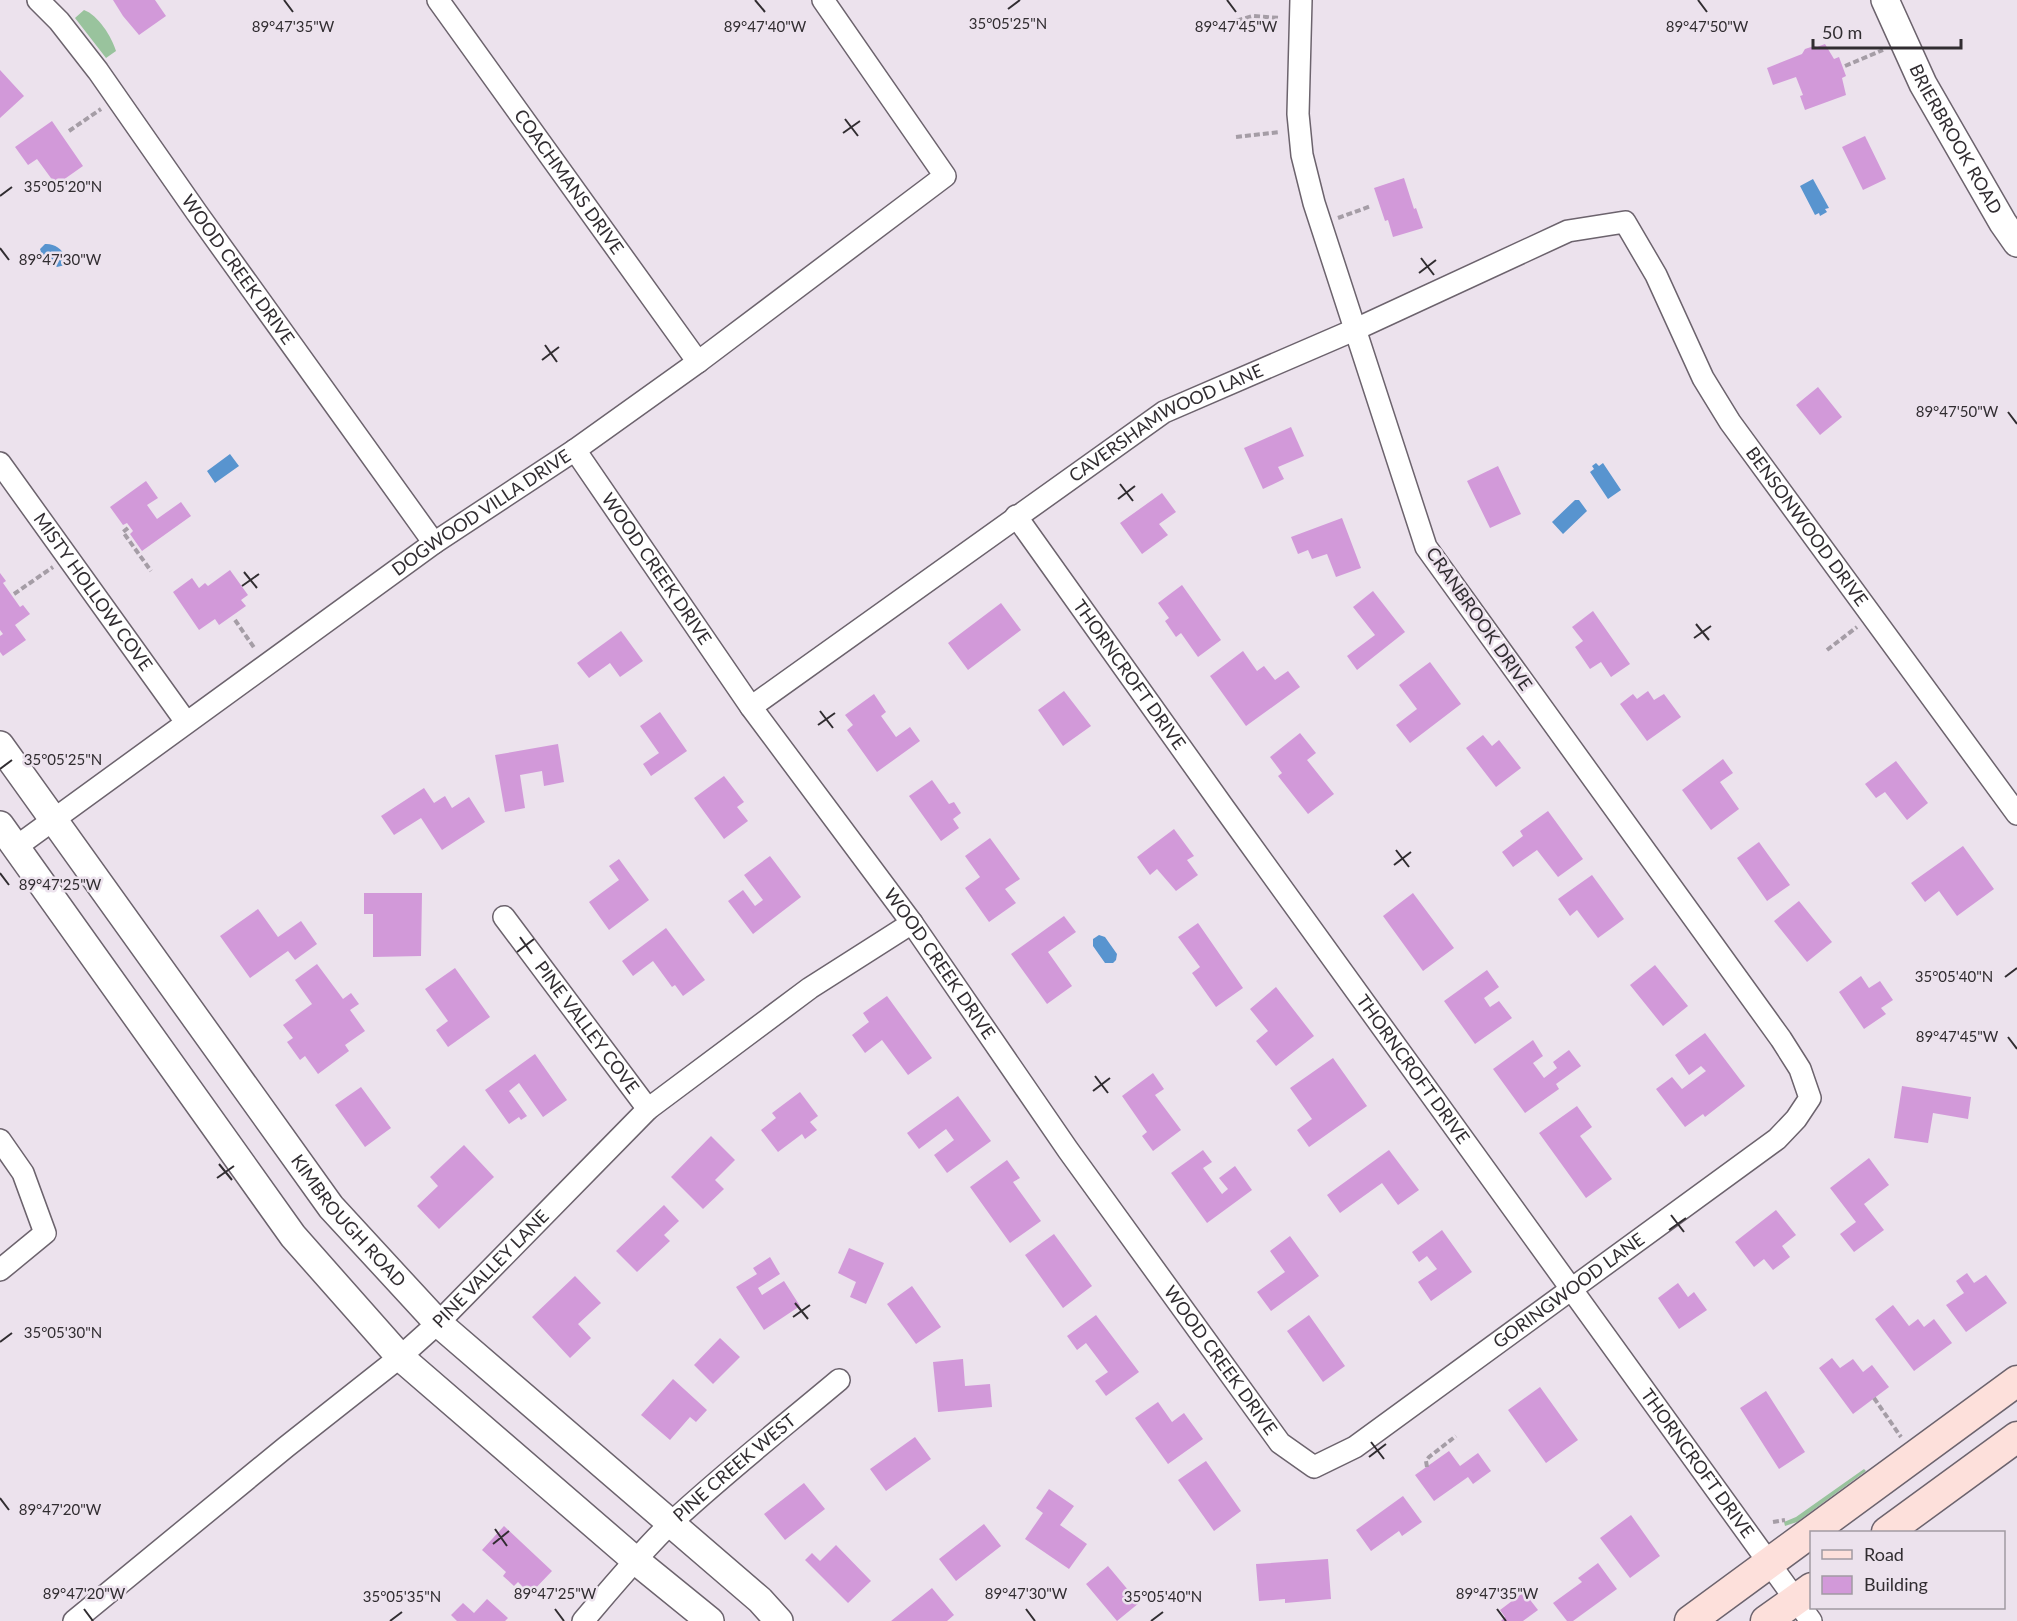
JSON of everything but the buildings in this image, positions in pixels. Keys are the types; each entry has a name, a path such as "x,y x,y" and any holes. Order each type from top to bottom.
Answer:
{"main road":[{"path":"1813,1531 2017,1382"},
{"path":"1890,1531 2017,1437"},
{"path":"1690,1621 1810,1533"},
{"path":"1766,1621 1806,1603"}],"street":[{"name":"WOOD CREEK DRIVE","path":"38,0 68,32 434,543"},
{"name":"COACHMANS DRIVE","path":"438,0 698,362"},
{"name":"DOGWOOD VILLA DRIVE","path":"16,847 434,543 575,450 698,362 945,176 823,0"},
{"name":"BRIERBROOK ROAD","path":"1885,0 1923,84 2012,227"},
{"name":"CRANBROOK DRIVE","path":"1301,10 1298,114 1302,155 1354,330 1426,547 1781,1039 1800,1069 1810,1098"},
{"name":"CAVERSHAMWOOD LANE","path":"751,707 1164,412 1354,330 1568,231 1625,222"},
{"name":"BENSONWOOD DRIVE","path":"1625,222 1656,275 1703,378 1730,422 2017,814"},
{"name":"WOOD CREEK DRIVE","path":"575,450 751,707 912,923 1068,1150 1280,1443 1314,1467"},
{"name":"MISTY HOLLOW COVE","path":"0,463 186,722"},
{"name":"THORNCROFT DRIVE","path":"1016,516 1769,1563 1806,1603"},
{"name":"KIMBROUGH ROAD","path":"0,745 331,1207 438,1323 760,1600 779,1621"},
{"path":"0,825 293,1236 400,1357 635,1560 710,1621"},
{"name":"PINE VALLEY COVE","path":"504,917 648,1109"},
{"name":"PINE VALLEY LANE","path":"74,1621 286,1447 400,1357 438,1323 648,1109 810,988 912,923"},
{"name":"GORINGWOOD LANE","path":"1314,1467 1355,1447 1777,1139 1796,1119 1810,1098"},
{"path":"0,1140 23,1173 45,1233 0,1270"},
{"name":"PINE CREEK WEST","path":"583,1621 635,1560 671,1523 839,1380"}],"path":[{"path":"1228,23 1253,16 1301,10"},
{"path":"1845,66 1904,42"},
{"path":"69,131 116,98"},
{"path":"1236,137 1300,130"},
{"path":"1321,224 1371,206"},
{"path":"128,528 123,532 151,571"},
{"path":"14,594 68,557"},
{"path":"235,620 266,664"},
{"path":"1827,650 1859,626"},
{"path":"1874,1398 1905,1442"},
{"path":"1427,1467 1426,1461 1434,1452 1456,1436"}],"green space":[{"path":"84,10 99,21 114,45 116,51 106,58 75,18"},
{"path":"1864,1469 1866,1471 1797,1522 1785,1526 1784,1522 1796,1517"}],"water":[{"path":"1813,179 1829,208 1825,209 1827,212 1820,216 1819,213 1815,215 1800,186"},
{"path":"45,244 54,245 61,250 65,257 65,265 57,267 42,255 40,249"},
{"path":"230,454 239,466 215,483 207,471"},
{"path":"1596,463 1599,466 1603,463 1621,490 1608,499 1590,472"},
{"path":"1575,500 1579,500 1587,511 1563,534 1552,522"},
{"path":"1099,935 1105,937 1117,954 1113,963 1105,963 1093,946 1093,939"}]}
